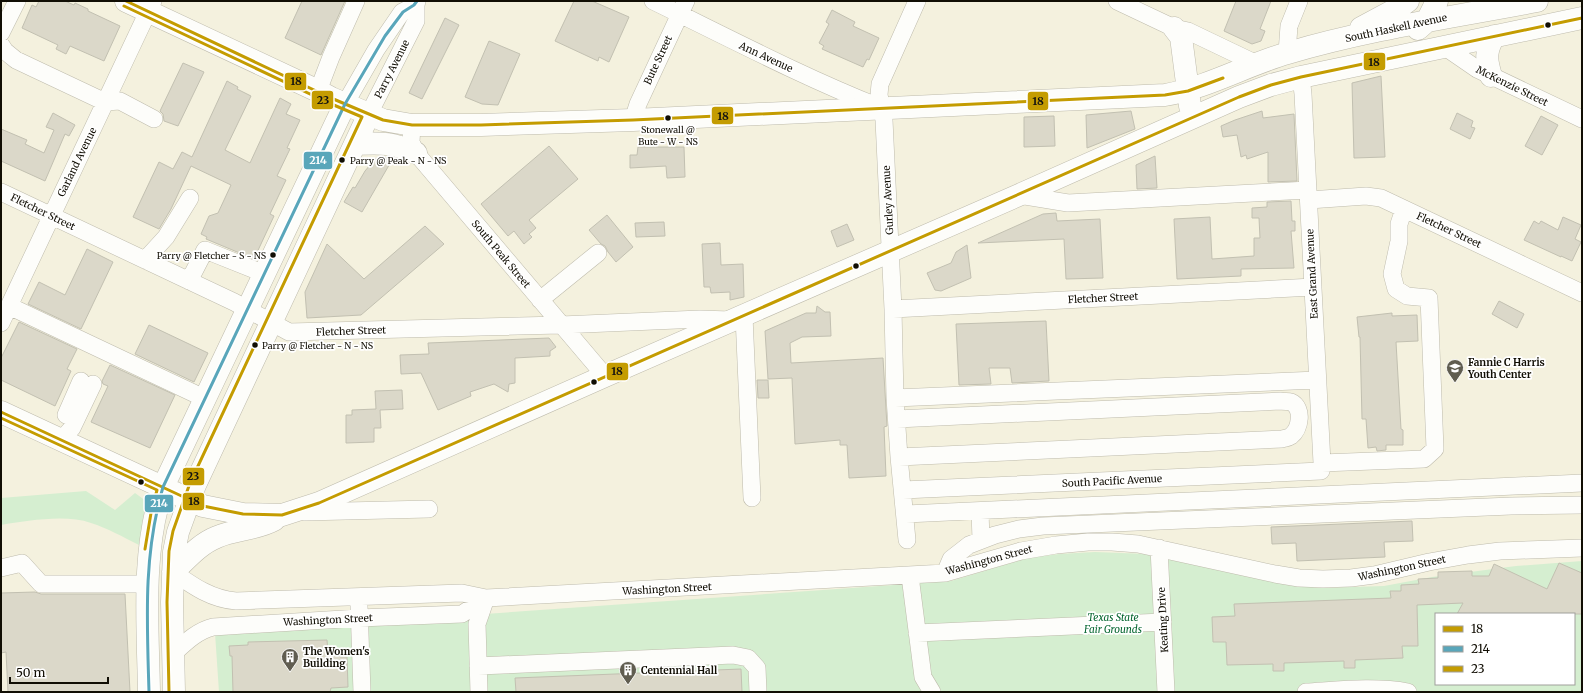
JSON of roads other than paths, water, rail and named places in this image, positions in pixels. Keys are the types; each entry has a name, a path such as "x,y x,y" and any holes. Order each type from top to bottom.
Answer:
{"main road":[{"path":"126,1 150,6 345,104"},
{"path":"1329,42 1368,24 1400,7 1408,1"},
{"path":"1420,1 1427,21 1445,47"},
{"path":"1369,62 1405,40 1427,21 1437,1"},
{"path":"1470,1 1490,10"},
{"name":"South Haskell Avenue","path":"345,104 383,120 412,125 481,125 632,120 1165,95 1188,91 1287,53 1329,42 1427,21 1537,1"},
{"path":"173,572 207,542 218,537 265,524 286,514 319,503 890,251 1019,196 1239,97 1271,85 1301,77 1582,18"},
{"path":"1174,28 1181,37 1193,118"},
{"path":"1491,76 1486,61 1487,48 1494,36"},
{"name":"Parry Avenue","path":"149,692 149,560 158,501 163,487 345,104"},
{"name":"Parry Avenue","path":"174,692 173,572 178,532 189,500 370,114"},
{"path":"355,144 385,143 416,153"},
{"path":"1,412 203,506 243,514 286,514"}],"street":[{"path":"1,33 17,1"},
{"path":"318,91 330,57 356,1"},
{"name":"Ann Avenue","path":"653,1 683,8 693,22 882,109"},
{"name":"Gurley Avenue","path":"907,540 895,398 893,309 884,120 879,95 880,84 918,1"},
{"path":"1117,1 1174,28 1188,31 1257,64"},
{"path":"1287,53 1289,26 1299,1"},
{"name":"Parry Avenue","path":"345,104 376,50 402,12 416,3"},
{"name":"Parry Avenue","path":"370,114 416,21 416,3"},
{"name":"Garland Avenue","path":"1,323 150,6"},
{"name":"Bute Street","path":"632,120 683,8"},
{"path":"1,45 4,51 16,60 106,102 120,101 154,119"},
{"name":"McKenzie Street","path":"1445,47 1477,70 1582,119"},
{"name":"East Grand Avenue","path":"1301,77 1313,287 1321,467"},
{"name":"South Peak Street","path":"412,125 412,142 416,153 605,376"},
{"name":"Fletcher Street","path":"1,192 189,281 289,332 561,325 739,318"},
{"name":"Fletcher Street","path":"1019,196 1068,203 1308,195 1366,196 1381,198 1582,293"},
{"path":"145,260 166,237 190,198"},
{"name":"South Pacific Avenue","path":"904,503 1424,459 1435,449 1429,298 1407,296 1396,289 1392,274 1399,242 1399,224 1404,209"},
{"path":"189,281 205,250 265,274"},
{"path":"540,300 598,253"},
{"name":"Fletcher Street","path":"893,309 1313,287"},
{"path":"9,306 206,399"},
{"path":"739,318 752,498"},
{"path":"895,398 1317,380"},
{"path":"61,440 72,428 87,382"},
{"path":"897,419 1281,401 1291,402 1297,408 1300,418 1297,430 1290,437 1282,439 899,456"},
{"path":"1300,418 1319,418"},
{"path":"904,503 980,511 1582,483"},
{"path":"1509,486 1511,506"},
{"path":"946,573 951,559 969,546 982,540 1019,529 1043,526 1511,506 1582,505"},
{"path":"286,514 429,509"},
{"path":"980,511 982,540"},
{"name":"Washington Street","path":"173,572 212,596 225,600 236,601 462,593 486,598 946,573 1020,551 1056,545 1112,542 1159,548 1299,578 1323,579 1374,575 1428,562 1500,551 1582,548"},
{"name":"Keating Drive","path":"1159,548 1164,622 1166,692"},
{"path":"1,568 22,563 41,584 148,584"},
{"path":"910,576 922,677 932,692"},
{"path":"359,596 362,692"},
{"path":"479,692 477,624 486,598"},
{"name":"Washington Street","path":"174,653 188,640 213,627 359,618 462,614 486,598"},
{"path":"917,633 1164,622"},
{"path":"478,666 733,655 748,658 757,668 758,692"},
{"path":"1306,692 1374,689 1394,689 1408,692"}],"place":[{"name":"Stonewall @ Bute - W - NS","path":"668,118"},
{"name":"Parry @ Peak - N - NS","path":"342,160"},
{"name":"Parry @ Fletcher - S - NS","path":"273,255"},
{"name":"Parry @ Fletcher - N - NS","path":"255,345"},
{"name":"Fannie C Harris Youth Center","path":"1455,383"},
{"name":"The Women's Building","path":"290,672"},
{"name":"Centennial Hall","path":"628,685"}],"park label":[{"name":"Texas State Fair Grounds","path":"1113,622"}]}
